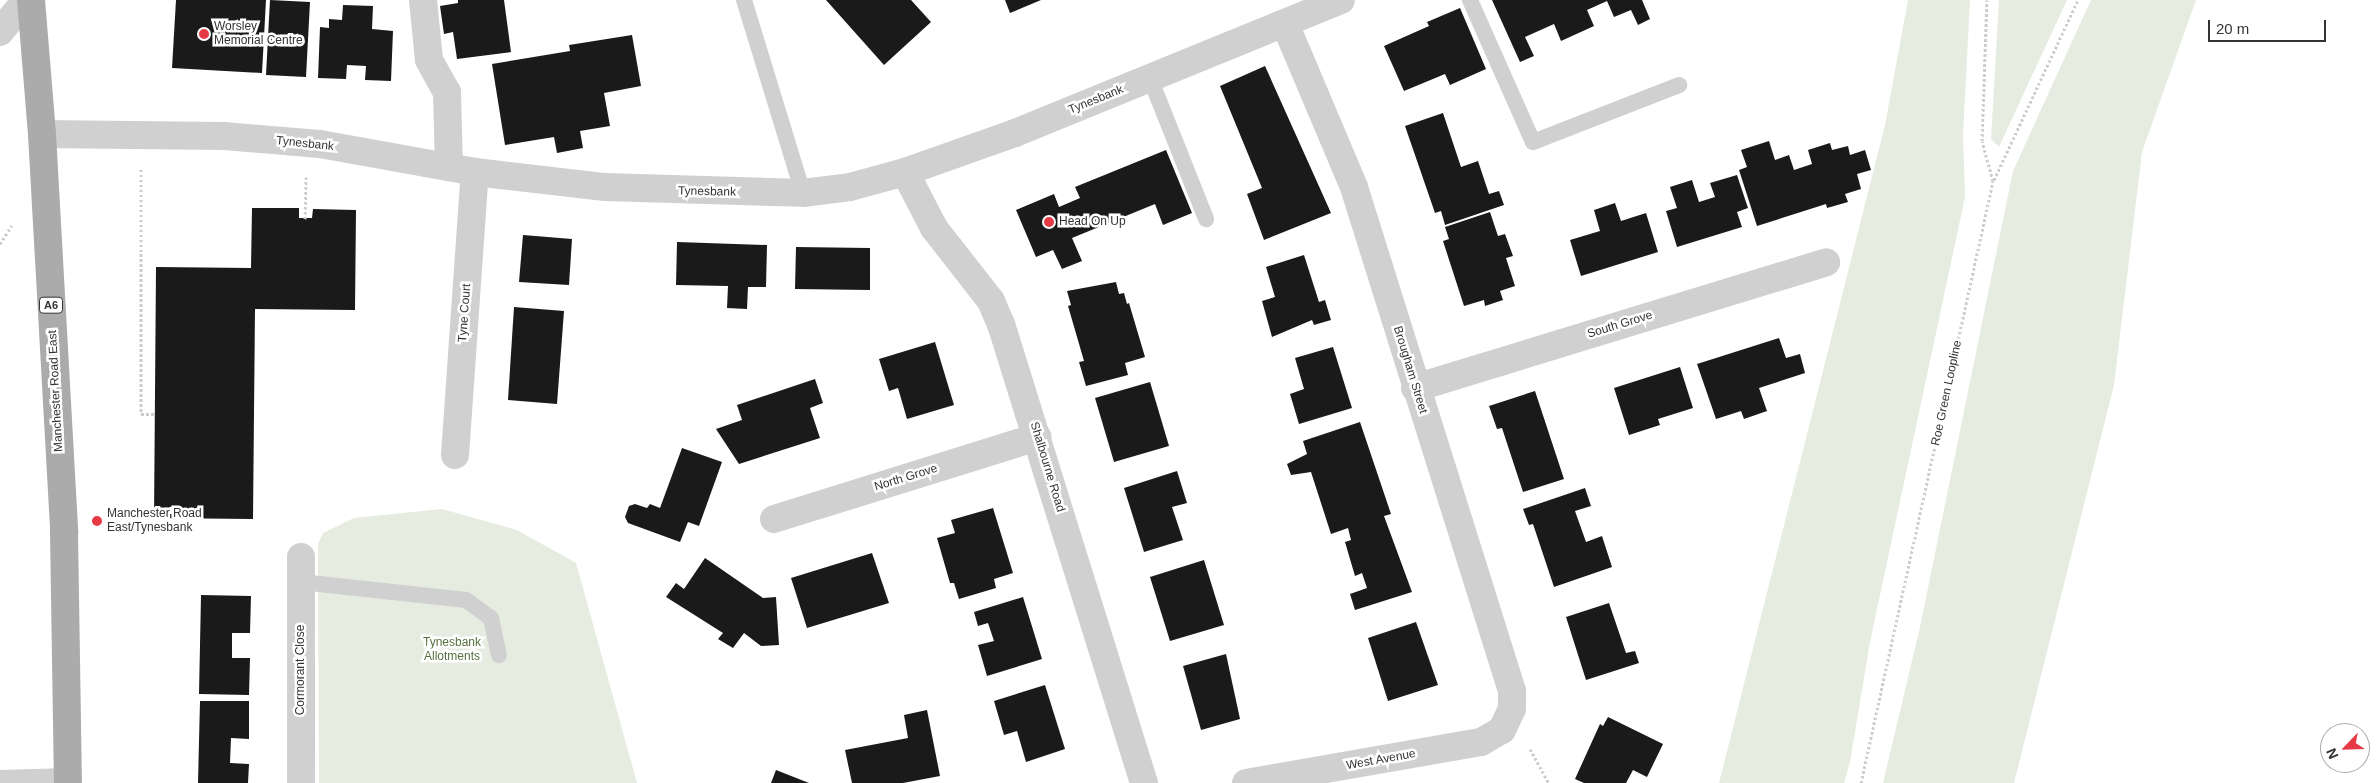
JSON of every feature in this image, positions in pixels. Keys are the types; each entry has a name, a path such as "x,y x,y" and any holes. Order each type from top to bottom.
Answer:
{"main road":[{"name":"Manchester Road East","path":"31,0 42,134 64,532 68,780"}],"street":[{"path":"0,32 26,0"},
{"name":"Tyne Court","path":"423,0 429,60 447,92 462,169 455,455"},
{"name":"Tynesbank","path":"42,134 224,136 306,143 462,169 605,187 803,193 850,187 905,172 1016,132 1341,0"},
{"name":"Brougham Street","path":"1285,24 1354,187 1415,388 1512,691 1512,709 1508,721"},
{"name":"Shalbourne Road","path":"905,172 934,228 990,301 1038,437 1144,783"},
{"name":"South Grove","path":"1415,388 1826,262"},
{"name":"North Grove","path":"774,519 1038,437"},
{"name":"Cormorant Close","path":"300,783 301,569"},
{"name":"West Avenue","path":"1246,783 1481,742 1495,737 1508,721"}],"lane":[{"path":"744,0 803,193"},
{"path":"1470,0 1533,142 1679,85"},
{"path":"1150,78 1206,219"},
{"path":"301,569 466,600 491,618 499,655"},
{"path":"0,778 68,780"}],"path":[{"name":"Roe Green Loopline","path":"1861,783 1994,180 1982,141 1987,0"},
{"path":"1994,180 2078,0"},
{"path":"141,136 141,414 155,414"},
{"path":"305,218 306,143"}],"green space":[{"path":"1908,0 1970,0 1963,135 1965,197 1870,642 1850,762 1844,783 1719,783 1885,125"},
{"path":"1999,0 2067,0 1999,147 1991,139"},
{"path":"2091,0 2196,0 2142,152 2114,385 2014,783 1883,783 1920,627 2013,171"},
{"name":"Tynesbank Allotments","path":"442,509 517,530 576,563 637,783 319,783 318,544 323,533 354,518"}],"building":[{"name":"Worsley Memorial Centre","path":"176,0 266,0 262,73 172,68"},
{"path":"270,0 310,2 306,77 266,75"},
{"path":"458,0 504,0 511,52 457,59 453,32 444,34 440,6 458,3"},
{"path":"826,0 911,0 931,22 884,65"},
{"path":"1005,0 1041,0 1010,13"},
{"path":"1492,0 1642,0 1650,19 1638,25 1631,10 1614,17 1607,1 1587,10 1594,26 1561,41 1554,24 1525,37 1534,56 1520,62"},
{"path":"343,5 373,6 372,29 393,31 391,81 365,80 366,66 347,65 346,79 318,78 320,27 329,28 329,19 342,20"},
{"path":"1460,8 1486,69 1450,85 1445,74 1404,91 1384,46 1429,26 1427,22"},
{"path":"632,35 641,86 604,93 610,126 580,131 583,148 557,153 554,137 505,145 492,64 570,51 569,45"},
{"path":"1265,66 1331,213 1264,240 1247,194 1262,188 1220,86"},
{"path":"1443,113 1461,167 1478,161 1489,194 1499,191 1504,205 1445,225 1441,211 1435,213 1405,126"},
{"path":"1769,141 1775,160 1789,155 1794,170 1812,164 1808,150 1830,143 1832,150 1848,146 1850,155 1865,150 1871,170 1857,174 1861,189 1845,194 1848,202 1827,208 1826,204 1757,226 1739,170 1747,167 1741,150"},
{"path":"1166,150 1192,213 1163,225 1155,204 1072,238 1082,261 1062,269 1053,250 1036,257 1016,210 1054,194 1059,207 1080,198 1075,187"},
{"path":"1737,175 1748,208 1737,212 1742,227 1677,247 1666,211 1677,208 1670,187 1692,180 1699,202 1715,197 1710,183"},
{"path":"1615,203 1621,221 1646,213 1658,252 1581,276 1570,240 1600,231 1594,210"},
{"path":"252,208 299,208 299,218 312,218 313,209 356,210 355,310 255,309 253,519 154,518 156,267 251,268"},
{"path":"1490,212 1498,236 1505,234 1513,256 1506,258 1515,286 1500,291 1503,300 1485,306 1484,300 1464,306 1443,241 1449,239 1445,227"},
{"path":"523,235 572,239 569,285 519,282"},
{"path":"677,242 767,245 766,287 748,287 747,309 727,308 728,286 676,285"},
{"path":"796,247 870,248 870,290 795,289"},
{"path":"1304,255 1319,302 1325,300 1331,320 1314,325 1312,320 1272,337 1262,301 1275,297 1266,267"},
{"path":"1116,282 1119,294 1124,293 1127,304 1129,303 1145,357 1125,363 1128,375 1086,386 1079,362 1084,361 1068,306 1071,305 1067,291"},
{"path":"514,307 564,311 557,404 508,400"},
{"path":"1779,338 1786,358 1800,354 1805,373 1759,388 1767,411 1744,419 1741,411 1716,419 1697,364"},
{"path":"935,342 954,405 907,419 898,388 889,391 879,359"},
{"path":"1333,347 1352,408 1299,424 1290,394 1304,389 1295,358"},
{"path":"1680,367 1693,408 1658,419 1660,425 1629,435 1614,388"},
{"path":"815,379 823,403 810,408 820,438 739,464 716,429 742,420 737,405"},
{"path":"1150,382 1169,446 1114,462 1095,398"},
{"path":"1535,391 1564,479 1523,492 1502,428 1497,429 1489,406"},
{"path":"1360,422 1391,514 1384,516 1412,592 1355,610 1350,594 1367,588 1362,573 1355,576 1345,542 1351,540 1348,528 1331,534 1311,472 1291,475 1287,464 1307,454 1303,441"},
{"path":"682,448 722,462 699,526 688,522 680,542 628,523 625,517 629,506 635,504 647,508 650,504 660,508"},
{"path":"1177,471 1187,503 1172,507 1183,540 1144,552 1124,488"},
{"path":"1585,488 1591,506 1575,511 1586,542 1602,536 1612,567 1554,587 1533,524 1529,525 1523,509"},
{"path":"993,508 1013,573 994,579 996,588 959,599 954,583 950,583 937,538 955,533 951,520"},
{"path":"872,553 889,603 807,628 791,578"},
{"path":"705,558 763,598 776,597 779,645 761,646 744,633 733,648 718,639 723,633 666,597 676,583 684,589"},
{"path":"1204,560 1224,625 1170,641 1150,577"},
{"path":"201,595 251,596 250,633 232,633 232,658 250,658 249,695 199,694"},
{"path":"1023,597 1042,659 987,676 978,645 994,641 988,623 978,626 974,612"},
{"path":"1609,603 1626,653 1635,651 1639,663 1586,680 1566,617"},
{"path":"1416,622 1438,685 1388,701 1368,638"},
{"path":"1226,654 1240,719 1201,730 1183,666"},
{"path":"1045,685 1065,749 1026,762 1017,731 1004,735 994,701"},
{"path":"200,701 249,701 249,739 231,738 230,763 249,764 248,783 198,783"},
{"path":"927,710 940,776 903,783 852,783 845,750 908,738 904,715"},
{"path":"1608,717 1663,744 1647,777 1633,770 1626,783 1584,783 1575,779 1600,724 1603,726"},
{"path":"776,770 809,783 771,783"}],"place":[{"name":"Worsley Memorial Centre","path":"204,34"},
{"name":"Head On Up","path":"1049,222"},
{"name":"Manchester Road East/Tynesbank","path":"97,521"}]}
